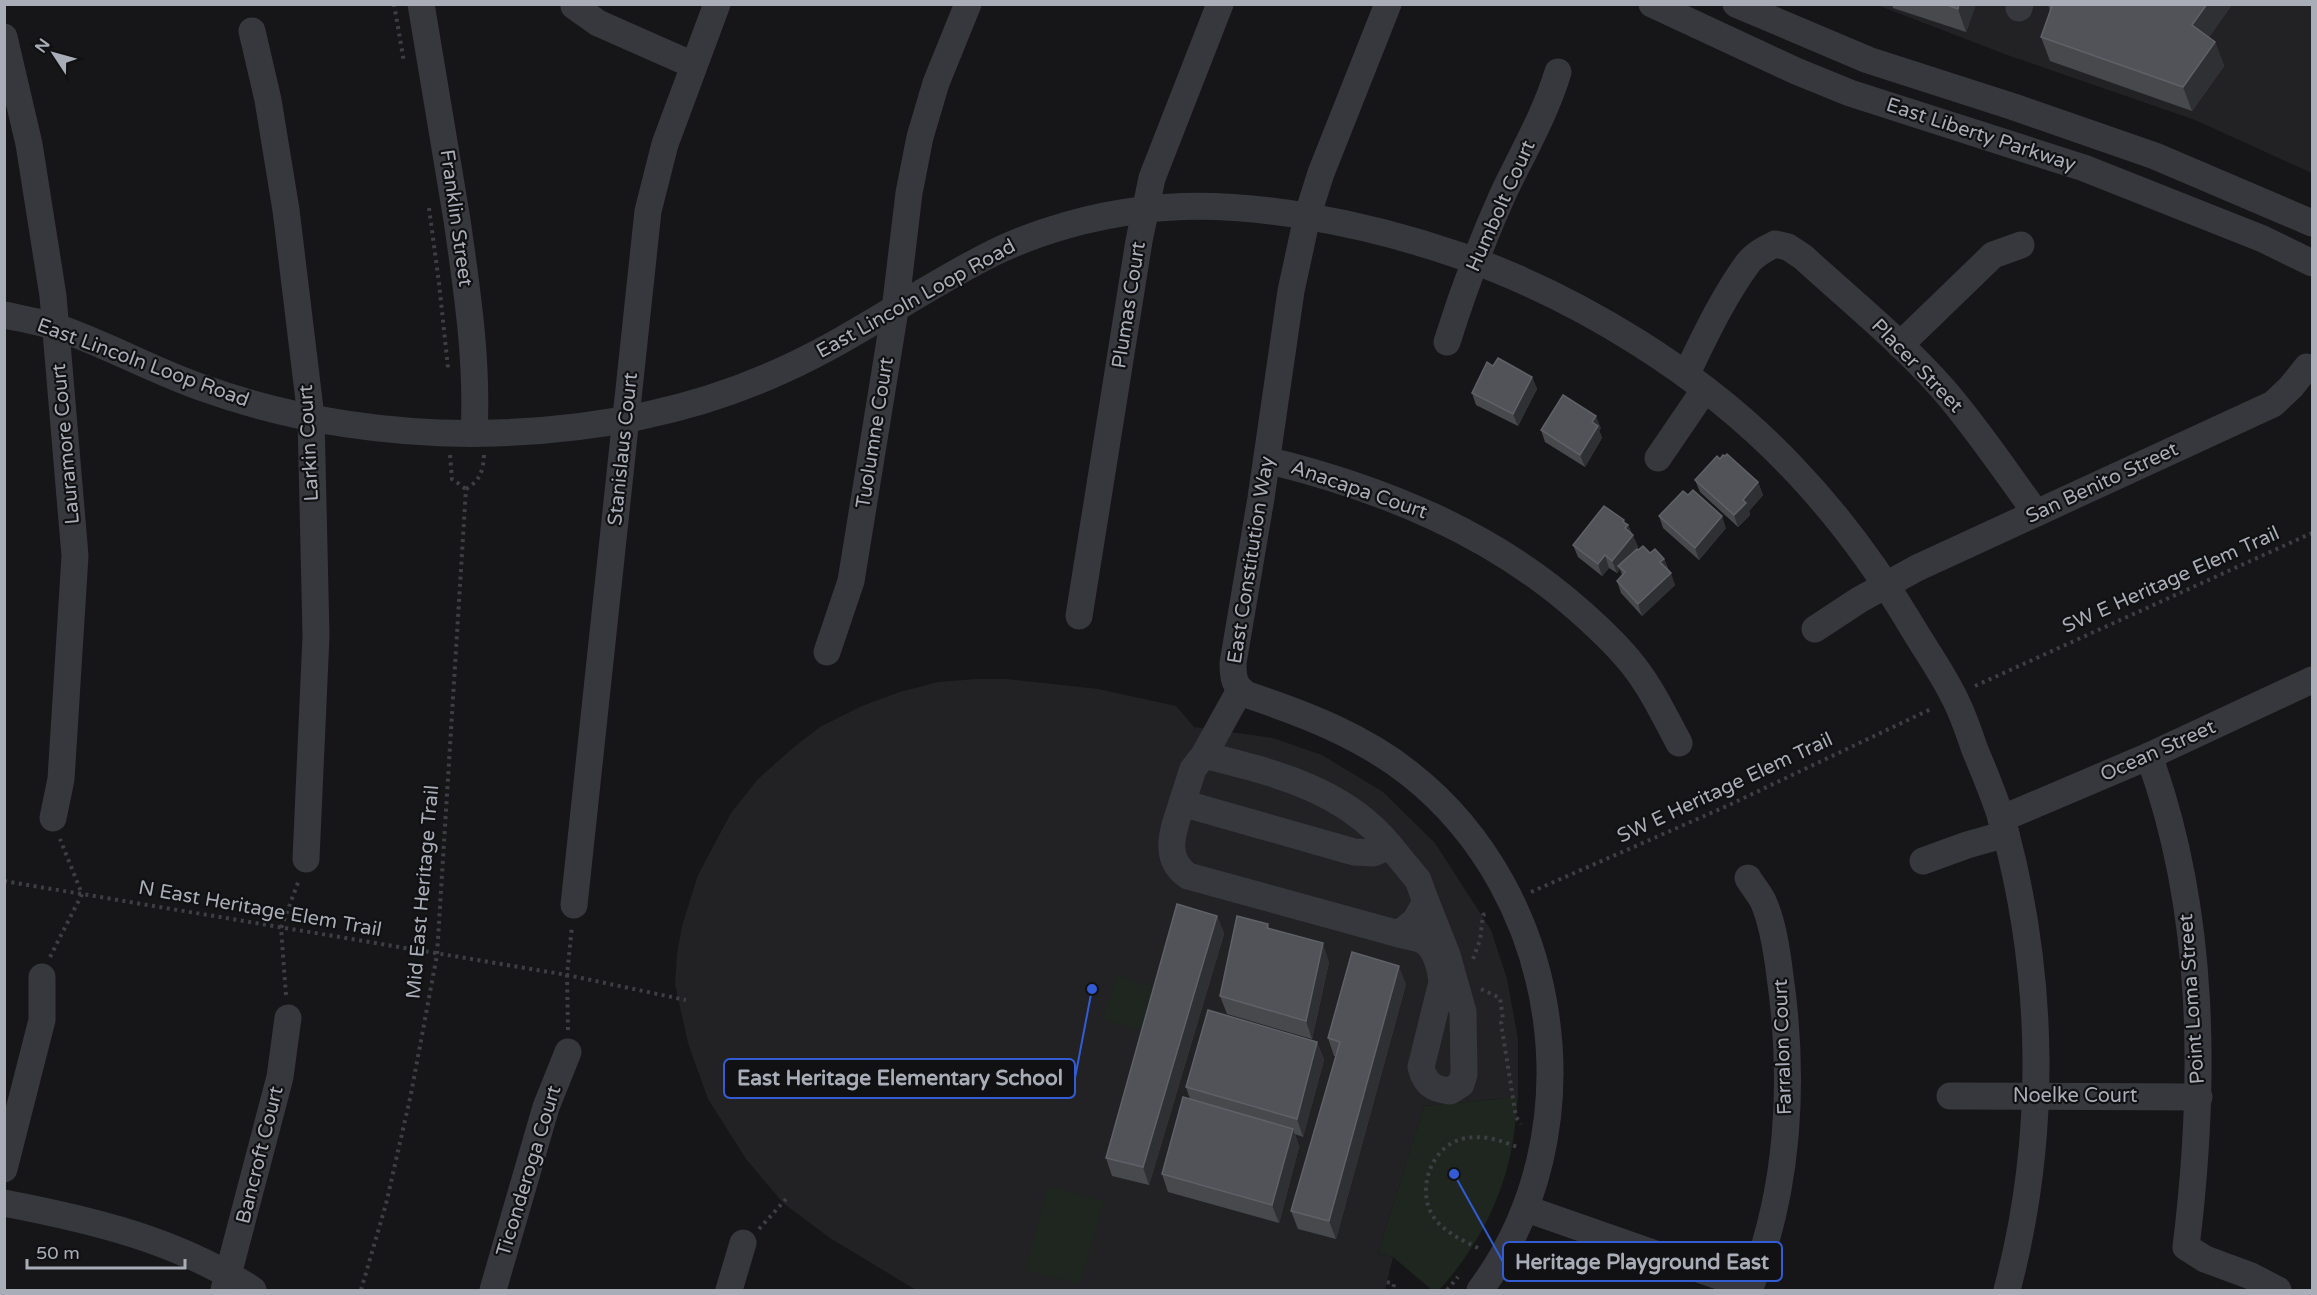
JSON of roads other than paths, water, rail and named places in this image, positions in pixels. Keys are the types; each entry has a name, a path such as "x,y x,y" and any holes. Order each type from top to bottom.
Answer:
{"street":[{"name":"Franklin Street","path":"420,4 463,259 471,328 476,398 469,447"},
{"name":"Stanislaus Court","path":"574,905 648,211 665,144 717,4"},
{"name":"Tuolumne Court","path":"827,652 851,581 895,309 909,193 920,137 936,83 968,4"},
{"name":"Plumas Court","path":"1079,616 1145,209 1152,178 1220,4"},
{"name":"East Constitution Way","path":"1388,4 1321,173 1307,217 1291,291 1267,460 1233,663 1233,679 1240,690 1341,731 1397,764 1449,810 1485,855 1512,901 1535,959 1546,1010 1550,1052 1549,1112 1527,1209 1499,1263 1480,1290"},
{"name":"East Liberty Parkway","path":"1652,4 1796,71 1850,93 2094,172 2252,235 2313,263"},
{"name":"East Liberty Parkway","path":"1737,4 1868,60 2014,106 2155,156 2313,223"},
{"path":"574,6 598,22 693,65"},
{"name":"Larkin Court","path":"252,31 268,100 286,210 310,417 316,636 306,859"},
{"name":"Lauramore Court","path":"4,37 29,144 57,327 75,556 61,779 53,818"},
{"name":"Humbolt Court","path":"1447,342 1474,261 1505,191 1550,100 1558,72"},
{"name":"East Lincoln Loop Road","path":"4,315 57,327 202,388 264,407 310,417 402,429 469,447 555,429 627,419 716,396 779,372 828,347 1012,244 1071,225 1145,209 1237,208 1333,221 1415,241 1474,261 1571,305 1695,382 1753,429 1793,467 1840,521 1886,584 1954,698 2004,827 2030,958 2036,1028 2037,1095 2033,1154 2025,1213 2007,1290"},
{"name":"Placer Street","path":"1695,382 1702,342 1749,262 1761,251 1775,244 1788,247 1803,257 1900,345 1942,388 2036,513"},
{"path":"1900,345 1993,255 2021,245"},
{"name":"San Benito Street","path":"1815,630 1886,584 1917,568 2273,404 2292,387 2307,368"},
{"path":"1658,458 1695,382"},
{"name":"Anacapa Court","path":"1267,460 1398,500 1466,532 1527,569 1562,595 1623,653 1642,678 1679,743"},
{"name":"Ocean Street","path":"1923,861 1967,845 2149,756 2313,680"},
{"path":"1204,755 1310,786 1335,799 1378,832 1418,880 1448,955 1463,1012 1464,1074 1461,1084 1450,1091 1436,1089 1424,1080 1421,1067 1442,982 1441,970 1435,955 1424,941 1188,876 1174,863 1172,851 1174,830 1193,770 1204,755 1240,690"},
{"name":"Point Loma Street","path":"2149,756 2172,830 2185,894 2197,1014 2199,1097 2195,1177 2186,1247 2200,1256 2251,1276 2278,1290"},
{"path":"1182,803 1354,852 1372,853 1390,846"},
{"name":"Farralon Court","path":"1748,878 1763,902 1776,951 1785,1022 1788,1080 1781,1172 1769,1228 1749,1289"},
{"path":"1399,933 1415,921 1426,902"},
{"path":"4,1169 42,1020 42,976"},
{"name":"Bancroft Court","path":"227,1283 280,1077 288,1018"},
{"name":"Ticonderoga Court","path":"493,1290 546,1107 568,1052"},
{"name":"Noelke Court","path":"1950,1096 2199,1097"},
{"path":"4,1203 77,1217 154,1240 227,1283 253,1290"},
{"path":"1527,1209 1749,1289"},
{"path":"729,1290 742,1243"}],"place":[{"name":"East Heritage Elementary School","path":"1092,989"},
{"name":"Heritage Playground East","path":"1454,1174"}]}
